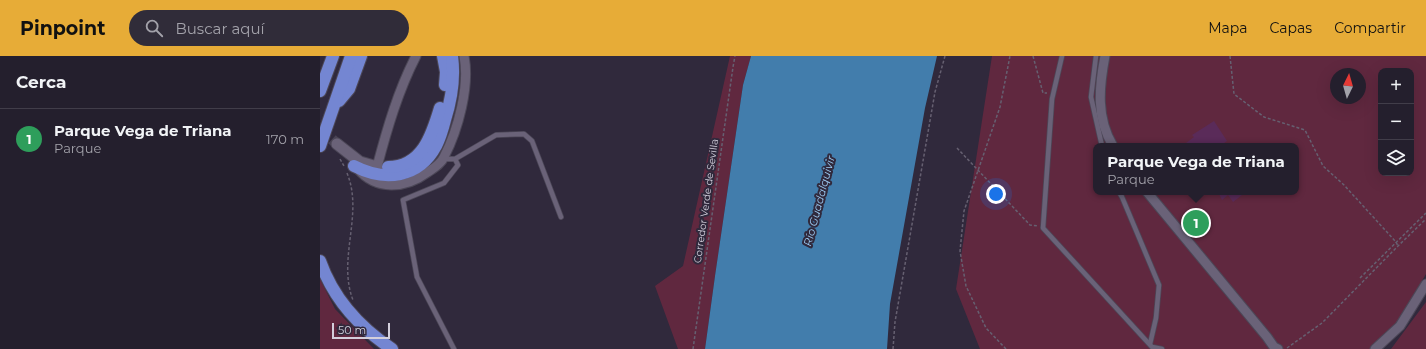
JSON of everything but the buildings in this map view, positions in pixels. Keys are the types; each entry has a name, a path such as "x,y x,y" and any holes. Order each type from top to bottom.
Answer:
{"highway":[{"path":"320,91 333,56"},
{"path":"320,146 351,56"},
{"path":"333,108 349,89 361,56"},
{"path":"377,167 394,167 404,165 420,153 427,145 444,94 446,72 443,56"},
{"path":"354,166 365,172 374,174 398,174 409,172 419,166 428,157 436,145 451,101 454,78 452,56"},
{"path":"320,126 327,108 340,89"},
{"path":"320,261 333,288 347,310 374,337 392,349"}],"main road":[{"path":"336,147 360,162 377,167"},
{"path":"336,147 354,166"}],"street":[{"path":"377,167 404,81 416,56"},
{"path":"354,166 363,176 370,180 386,185 397,186 414,181 423,176 444,159 455,129 465,94 466,74 464,56"},
{"path":"1105,56 1099,90 1102,121 1112,143"},
{"path":"1149,195 1267,337 1274,348"},
{"path":"1375,349 1400,326 1426,284"}],"lane":[{"path":"1062,56 1053,95 1043,228 1152,347 1162,349"},
{"path":"1096,56 1091,97 1101,143"},
{"path":"444,159 455,159 496,135 524,134 532,141 562,217"},
{"path":"454,349 417,277 403,200 444,183 458,165 455,159"},
{"path":"1121,195 1159,285 1156,318 1150,344"}],"path":[{"name":"Corredor Verde de Sevilla","path":"693,349 710,220 732,67 735,56"},
{"path":"893,349 895,322 934,100 945,56"},
{"path":"1006,349 986,328 966,286 960,251 964,211 1000,107 1010,56"},
{"path":"1033,56 1043,93 1053,95"},
{"path":"1230,56 1234,94 1264,117 1305,130 1322,166 1344,185 1398,246"},
{"path":"336,147 350,179 354,194 348,256 348,275 351,295 354,301"},
{"path":"957,148 1030,225 1043,226"},
{"path":"1360,278 1426,213"},
{"path":"1285,349 1322,323 1426,219"}],"shaded area":[{"path":"730,56 751,56 743,85 705,349 678,349 655,286 683,266"},
{"path":"992,56 1426,56 1426,274 1381,349 980,349 956,289"},
{"path":"320,279 335,309 374,349 320,349"},
{"path":"1426,302 1426,349 1391,349"}],"water":[{"name":"Río Guadalquivir","path":"751,56 937,56 925,108 890,304 887,349 705,349 743,85"}],"tunnel":[{"path":"320,128 337,144"}],"place":[{"name":"Parque Vega de Triana","path":"1196,223"}]}
